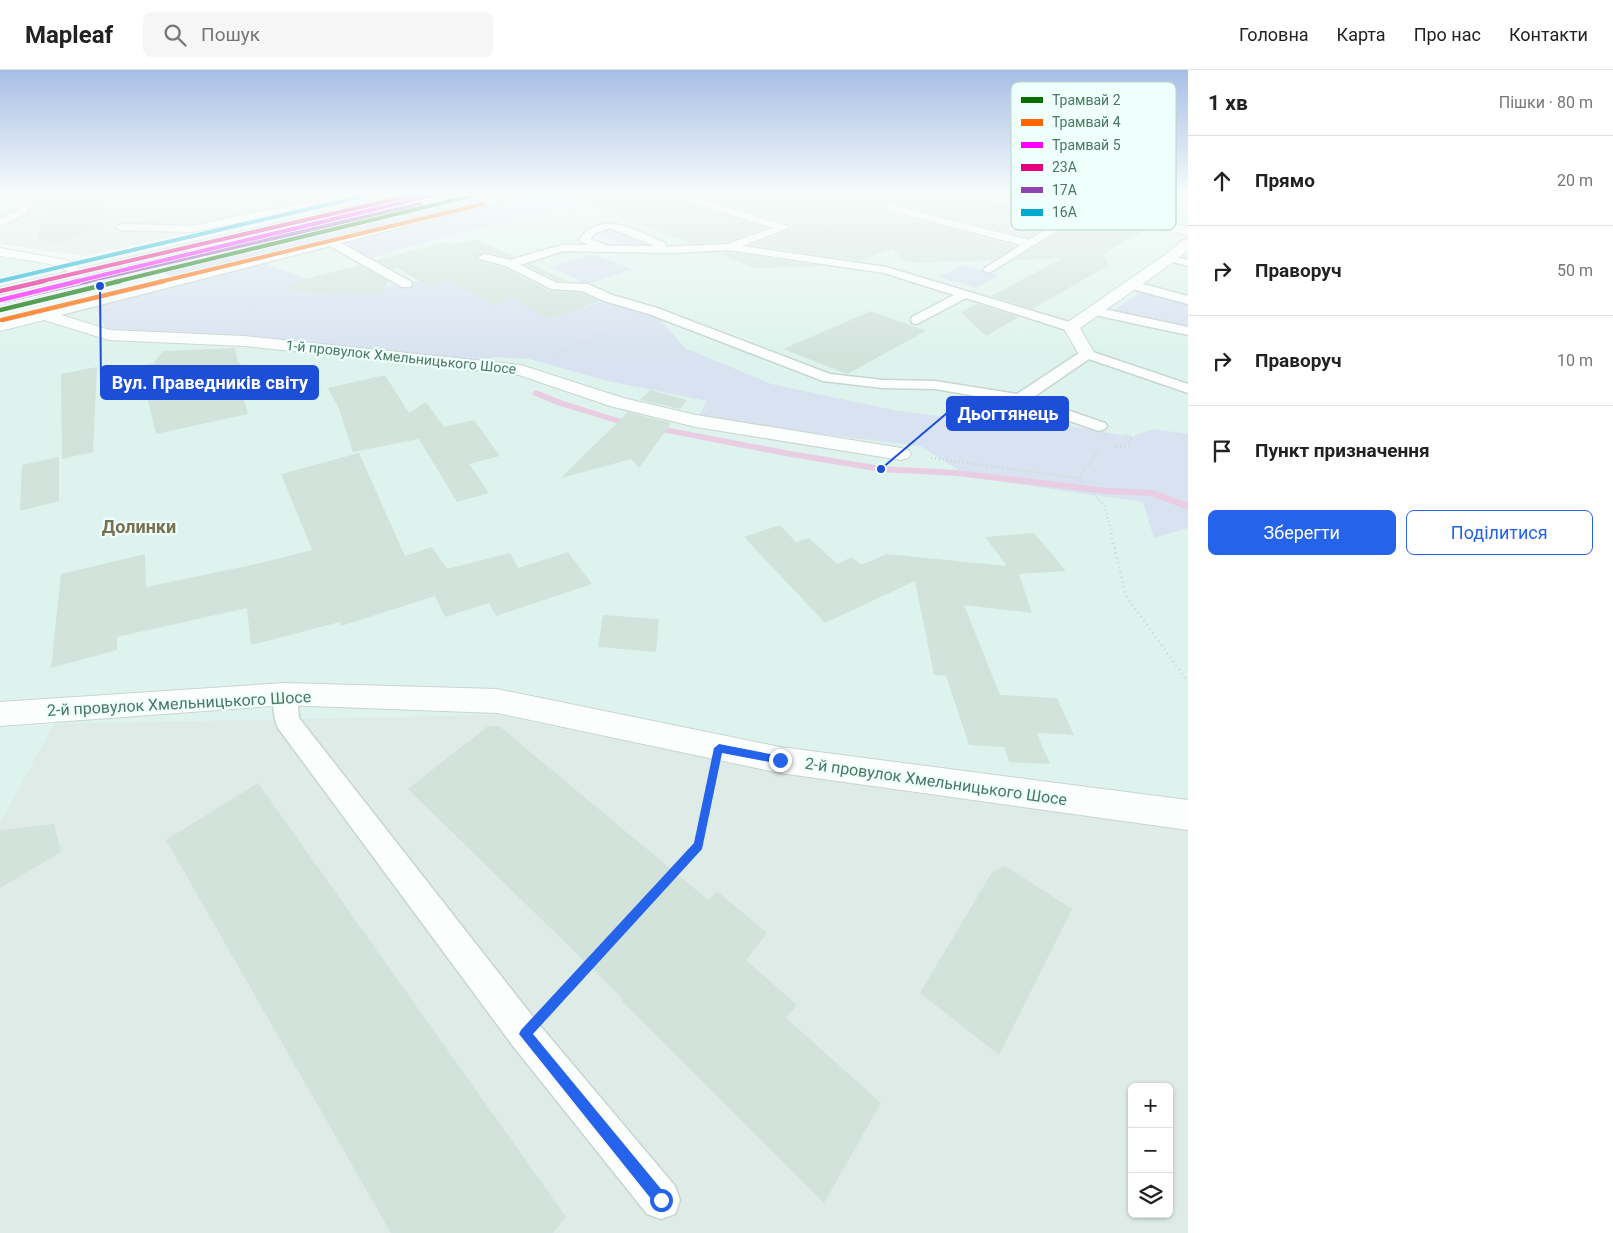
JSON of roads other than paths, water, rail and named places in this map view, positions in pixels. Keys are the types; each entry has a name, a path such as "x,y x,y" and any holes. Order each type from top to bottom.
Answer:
{"main road":[{"path":"0,291 185,248"}],"street":[{"path":"1087,354 1071,327 1182,248"},
{"path":"0,252 66,264 78,273"},
{"path":"0,326 45,315"},
{"name":"1-й провулок Хмельницького Шосе","path":"45,315 109,335 244,341 521,370 617,402 696,421 900,454"},
{"name":"2-й провулок Хмельницького Шосе","path":"0,714 285,694 497,701 780,760 1188,815"}],"lane":[{"path":"45,315 311,248"},
{"path":"342,248 406,284"},
{"path":"510,264 561,248"},
{"path":"574,248 674,250 705,248"},
{"path":"670,248 674,250"},
{"path":"737,248 878,268 1071,327"},
{"path":"989,270 1023,248"},
{"path":"484,257 510,264 555,286 584,287 608,298 653,311 828,378 883,384 935,385 1020,399 1099,426"},
{"path":"1170,258 1188,263"},
{"path":"1132,285 1188,300"},
{"path":"917,320 964,294"},
{"path":"1094,311 1188,332"},
{"path":"1020,399 1087,354 1188,388"},
{"path":"285,694 287,721 525,1034 661,1200"}],"waterway":[{"path":"536,393 560,403 616,420 785,453 881,469 956,473 1108,491 1153,493 1188,507"}],"tram line":[{"name":"5","path":"0,300 213,248"},
{"name":"2","path":"0,310 255,248"},
{"name":"4","path":"2,320 299,248"}],"place":[{"name":"Вул. Праведників світу","path":"100,286"},
{"name":"Дьогтянець","path":"881,469"}],"district":[{"name":"Долинки","path":"139,527"}]}
